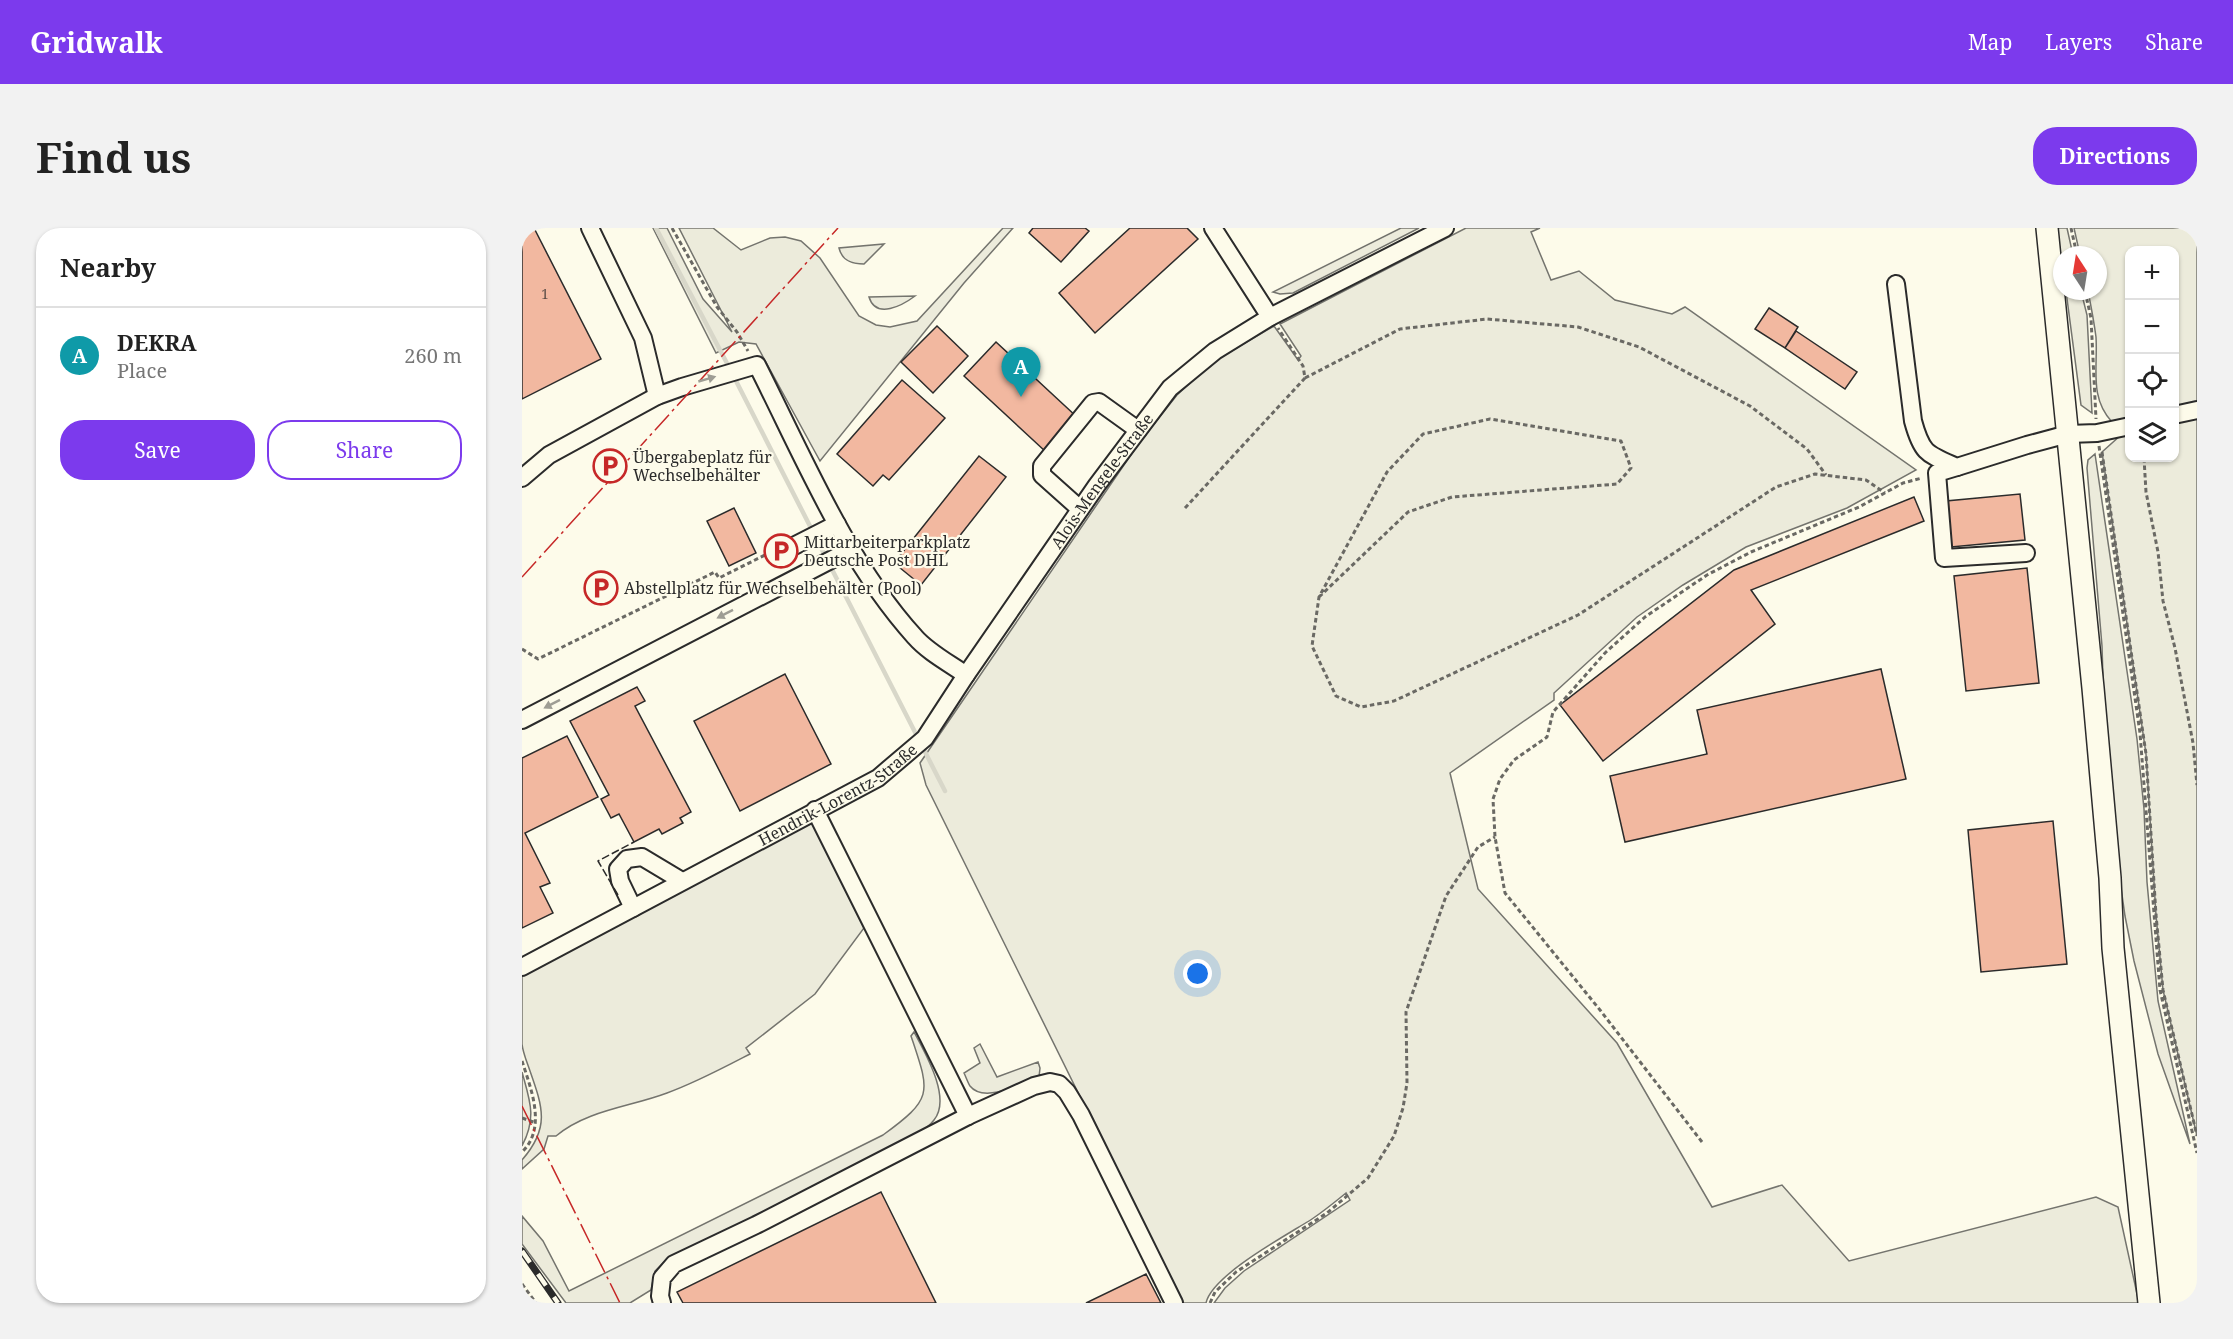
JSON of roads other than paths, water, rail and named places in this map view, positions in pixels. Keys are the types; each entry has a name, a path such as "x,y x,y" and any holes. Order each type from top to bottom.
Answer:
{"main road":[{"path":"2047,228 2103,795 2114,948 2149,1303"}],"street":[{"path":"590,228 643,338 657,396"},
{"path":"1213,228 1270,316"},
{"name":"Alois-Mengele-Straße","path":"966,675 1080,509 1170,388 1215,351 1270,316 1445,228"},
{"path":"1896,284 1913,421 1919,441 1928,455 1957,467"},
{"path":"522,478 549,454 657,396 757,365 837,524 872,583 916,639 966,675"},
{"path":"1080,509 1042,475 1042,466 1093,403 1099,402 1138,430"},
{"path":"2179,414 2197,410"},
{"path":"2026,554 1944,558 1937,473 2068,434 2097,433 2125,427"},
{"path":"784,551 837,524"},
{"path":"522,720 852,549"},
{"name":"Hendrik-Lorentz-Straße","path":"522,967 878,778 926,738 966,675"},
{"path":"815,810 968,1116"},
{"path":"633,908 620,881 618,869 627,859 642,857 682,881"},
{"path":"662,1303 660,1296 662,1278 674,1264 766,1220 968,1116 1035,1086 1050,1082 1059,1084 1067,1092 1082,1115 1174,1303"}],"waterway":[{"path":"656,228 730,369"},
{"path":"734,377 813,532"},
{"path":"817,540 918,738"},
{"path":"922,746 945,791"}],"railway":[{"path":"522,1251 558,1303"}],"place":[{"name":"DEKRA","path":"1021,397"},
{"name":"Übergabeplatz für Wechselbehälter","path":"610,466"},
{"name":"Mittarbeiterparkplatz Deutsche Post DHL","path":"781,551"},
{"name":"Abstellplatz für Wechselbehälter (Pool)","path":"601,588"}]}
